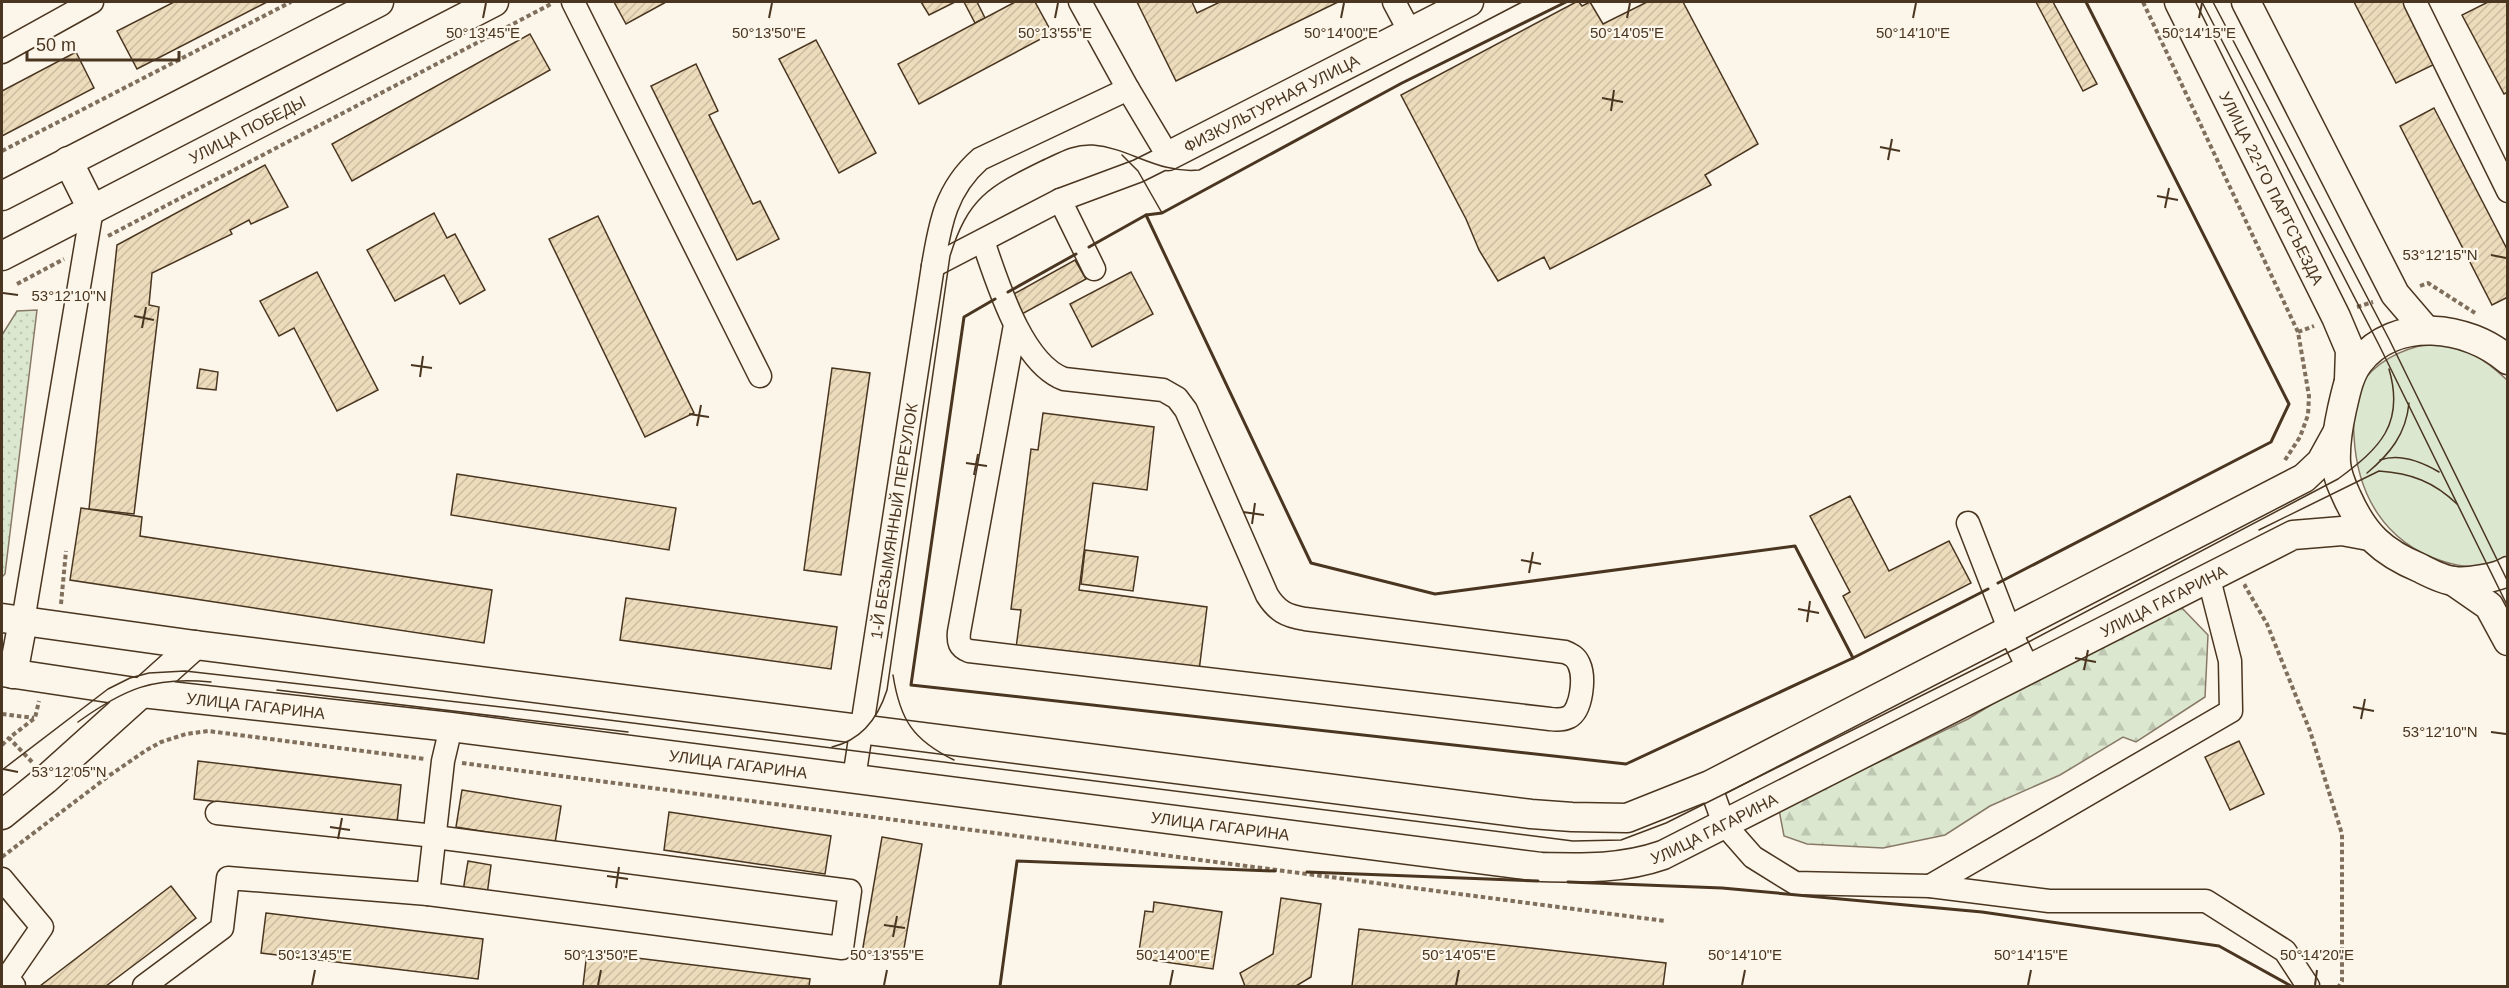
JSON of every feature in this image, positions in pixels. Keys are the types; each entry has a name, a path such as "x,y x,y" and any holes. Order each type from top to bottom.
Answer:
{"main road":[{"path":"2,196 379,2"},
{"name":"УЛИЦА ПОБЕДЫ","path":"2,256 494,2"},
{"name":"ФИЗКУЛЬТУРНАЯ УЛИЦА","path":"1168,156 1469,2"},
{"name":"УЛИЦА 22-ГО ПАРТСЪЕЗДА","path":"2179,2 2336,317 2350,350 2349,380"},
{"path":"2246,2 2395,294 2425,329"},
{"path":"68,161 92,209"},
{"path":"2508,360 2472,338 2425,329 2389,339 2360,361 2349,380 2337,433 2336,463 2338,479 2355,515 2369,536 2385,550 2406,562 2453,582 2489,606 2508,641"},
{"path":"8,673 12,619 195,645 863,730 1572,817 1628,818 1710,785 2304,478 2321,462 2337,433"},
{"name":"УЛИЦА ГАГАРИНА","path":"8,673 142,693 451,727 1541,867 1609,868 1639,864 1664,855 2293,535 2342,531 2369,536"},
{"path":"2453,582 2492,577 2508,572"},
{"path":"2,815 45,780 195,645"}],"street":[{"path":"2,52 92,2"},
{"path":"573,2 760,376"},
{"path":"933,266 1060,200 1138,171 1168,156 1080,2"},
{"path":"1394,2 1410,32"},
{"path":"2415,2 2508,191"},
{"name":"1-Й БЕЗЫМЯННЫЙ ПЕРЕУЛОК","path":"854,778 933,266 940,224 947,202 967,171 980,159 1128,89"},
{"path":"1060,200 1094,269"},
{"path":"12,619 92,209"},
{"path":"983,241 1015,325 1044,367 1053,375 1064,379 1163,390 1177,398 1186,410 1267,595 1275,608 1289,617 1565,652 1574,657 1581,672 1578,704 1574,713 1567,718 1550,719 962,648 958,641 959,632 1015,325"},
{"path":"1968,523 2010,631 2029,670"},
{"path":"1930,886 2231,711 2230,661 2209,579"},
{"path":"428,894 443,761 451,727"},
{"path":"1710,785 1724,824 1753,857 1796,883 1930,886 2049,901 2206,901 2285,951 2308,987"},
{"path":"144,987 222,928 228,878 428,894 842,948 850,891 435,837 217,813"},
{"path":"2,879 42,927 7,978 14,987"}],"path":[{"path":"2,152 291,2"},
{"path":"163,206 556,2"},
{"path":"2143,2 2298,332 2309,396 2308,415 2300,438 2286,460 2276,465"},
{"path":"2254,581 2245,586 2267,624 2310,731 2342,834 2342,981 2339,987"},
{"path":"2,714 35,718"},
{"path":"2,857 110,775 161,742 186,734 208,731 1665,921"},
{"path":"2,745 9,738"}],"green space":[{"path":"37,310 5,574 2,577 2,335 17,311"},
{"path":"2428,344 2452,347 2472,354 2507,380 2507,557 2484,566 2451,564 2422,553 2404,542 2377,513 2361,477 2354,436 2355,404 2360,386 2373,370 2389,358 2408,349"},
{"path":"2182,608 2208,635 2205,697 2136,742 2123,737 2060,775 1990,806 1945,835 1883,848 1807,844 1784,836 1779,810 1968,719 2076,653"}],"building":[{"path":"174,2 267,2 137,69 117,31"},
{"path":"614,2 666,2 626,24"},
{"path":"921,2 955,2 929,15"},
{"path":"964,2 977,2 985,18 975,23"},
{"path":"1015,2 1035,2 1052,33 919,104 898,64"},
{"path":"1137,2 1192,2 1197,13 1220,2 1338,2 1176,81"},
{"path":"1576,2 1582,6 1590,2 1603,24 1647,2 1683,2 1758,144 1705,175 1711,185 1550,269 1544,257 1498,281 1479,250 1466,219 1401,95"},
{"path":"2036,2 2053,2 2097,84 2083,91"},
{"path":"2354,2 2405,2 2437,63 2396,83"},
{"path":"2488,2 2508,2 2508,92 2504,94 2462,15"},
{"path":"530,34 550,70 352,181 332,144"},
{"path":"816,40 876,153 839,173 779,59"},
{"path":"76,52 94,88 2,136 2,91"},
{"path":"696,64 718,111 709,115 753,204 760,201 779,239 737,260 651,86"},
{"path":"2434,108 2508,251 2508,297 2492,305 2400,126"},
{"path":"265,165 288,207 251,224 249,220 230,230 232,234 152,273 149,305 159,307 134,514 89,509 117,245"},
{"path":"434,213 447,238 455,234 485,290 460,304 444,275 395,301 367,250"},
{"path":"598,216 694,413 645,437 549,239"},
{"path":"1075,260 1086,279 1022,314 1012,295"},
{"path":"317,272 378,390 337,411 294,328 279,336 260,301"},
{"path":"1131,272 1153,314 1092,347 1070,304"},
{"path":"832,368 870,373 841,575 804,570"},
{"path":"200,369 218,372 216,390 197,388"},
{"path":"1043,413 1154,427 1147,490 1093,483 1079,590 1207,607 1199,671 1016,648 1021,610 1011,609 1031,449 1038,450"},
{"path":"457,474 676,508 669,550 451,515"},
{"path":"1850,496 1889,571 1949,541 1971,583 1865,638 1843,596 1850,592 1810,516"},
{"path":"81,508 142,517 140,536 492,590 484,643 70,580"},
{"path":"1085,550 1138,557 1133,591 1081,584"},
{"path":"626,598 837,627 831,669 620,640"},
{"path":"2239,741 2264,794 2230,810 2205,757"},
{"path":"198,761 401,785 397,823 194,799"},
{"path":"462,790 561,806 555,843 456,827"},
{"path":"669,812 831,836 825,874 664,850"},
{"path":"882,837 922,844 902,960 862,953"},
{"path":"468,861 491,865 487,895 463,891"},
{"path":"171,886 196,918 106,986 40,986"},
{"path":"1281,898 1321,904 1311,977 1296,986 1245,986 1240,973 1273,954"},
{"path":"1154,902 1222,912 1213,969 1138,958 1145,911 1153,912"},
{"path":"266,913 483,939 478,979 261,953"},
{"path":"1359,929 1666,963 1663,986 1352,986"},
{"path":"587,952 810,979 809,986 583,986"}],"tram line":[{"path":"832,747 852,739 867,726 879,710 887,690 950,256 964,220 982,196 1023,170 1066,150 1085,145 1106,147 1170,168 1199,170 1522,2"},
{"path":"2202,2 2379,345 2508,607"},
{"path":"2213,2 2389,339 2508,582"},
{"path":"1122,155 1138,171 1162,213"},
{"path":"2,770 108,689 130,678 149,673 185,671 537,711 1573,841 1621,840 1666,823 2017,648 2338,479 2366,456 2385,433 2394,405 2389,369"},
{"path":"2367,473 2396,442 2404,424 2409,403"},
{"path":"2380,460 2403,458 2439,472"},
{"path":"2259,530 2379,471 2401,474 2431,484 2457,504"},
{"path":"893,675 900,704 911,727 928,745 954,760"},
{"path":"78,722 110,701 140,687 173,681 211,682"},
{"path":"277,690 628,732"}],"wall":[{"path":"1089,247 1146,215 1162,213 1402,83 1566,2"},
{"path":"1998,583 2271,442 2289,404 2086,2"},
{"path":"1146,215 1311,563 1435,594 1795,546 1853,658"},
{"path":"1008,292 1076,254"},
{"path":"995,299 964,317 911,685 1626,764 1853,658 1988,589"},
{"path":"1000,986 1017,861 1275,871"},
{"path":"1307,872 1538,881"},
{"path":"1568,882 1722,888 1982,912 2219,946 2291,986"}]}
